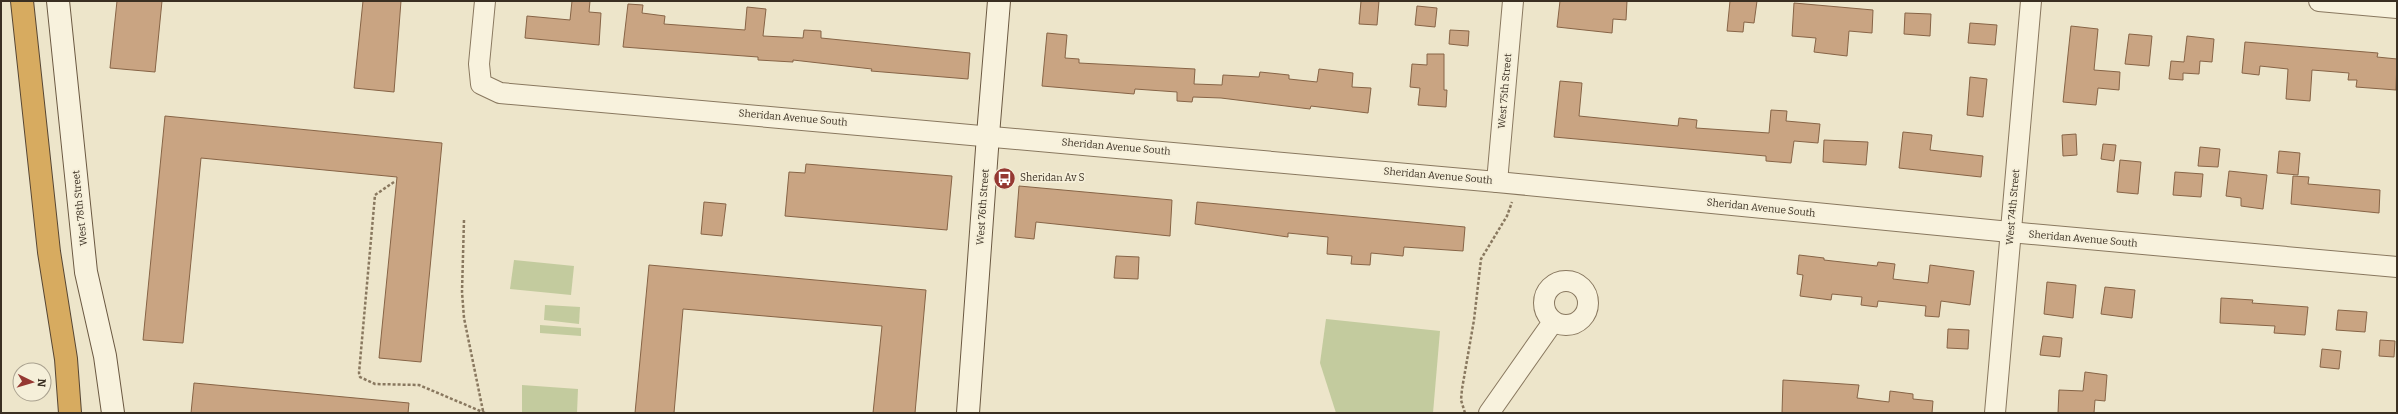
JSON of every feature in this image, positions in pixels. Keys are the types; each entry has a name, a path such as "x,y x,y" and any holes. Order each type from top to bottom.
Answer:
{"highway":[{"path":"22,1 49,252 66,359 70,413"}],"street":[{"name":"West 78th Street","path":"58,1 86,272 105,356 113,413"},
{"name":"Sheridan Avenue South","path":"485,1 479,64 481,84 500,93 1506,182 2010,232 2397,267"},
{"name":"West 76th Street","path":"968,413 988,135 1000,1"},
{"name":"West 75th Street","path":"1506,182 1513,1"},
{"name":"West 74th Street","path":"1995,413 2031,1"},
{"path":"2319,1 2397,8"},
{"path":"1489,413 1553,322"}],"path":[{"path":"394,182 374,195 359,373 360,377 375,384 419,386 484,412"},
{"path":"1465,413 1461,400 1462,389 1474,320 1481,259 1508,216 1512,203 1506,182"},
{"path":"464,220 462,292 464,318 484,412"}],"green space":[{"path":"514,260 574,266 571,295 510,289"},
{"path":"545,305 580,307 579,324 544,320"},
{"path":"1326,319 1440,331 1433,413 1336,413 1320,363"},
{"path":"540,325 581,328 581,336 540,333"},
{"path":"522,385 578,389 577,413 522,413"}],"building":[{"path":"117,1 162,1 155,72 110,68"},
{"path":"363,1 401,1 394,92 354,88"},
{"path":"572,1 590,1 589,12 601,13 599,45 525,38 527,16 570,20"},
{"path":"1361,1 1379,1 1377,25 1359,24"},
{"path":"1560,1 1627,1 1626,20 1613,19 1612,33 1557,27"},
{"path":"1730,1 1757,1 1754,23 1744,22 1743,32 1727,31"},
{"path":"1794,3 1873,10 1872,33 1849,31 1847,56 1814,52 1816,38 1792,36"},
{"path":"628,4 643,5 642,13 665,16 664,24 745,30 747,7 766,9 763,36 803,38 804,30 821,31 821,38 970,53 968,79 871,71 872,69 793,60 793,62 758,60 758,57 623,47"},
{"path":"1417,6 1437,8 1435,27 1415,25"},
{"path":"1905,13 1931,14 1930,36 1904,34"},
{"path":"1970,23 1997,25 1995,45 1968,43"},
{"path":"2071,26 2098,29 2094,70 2120,72 2119,90 2098,88 2096,105 2063,102"},
{"path":"1450,30 1469,31 1468,46 1449,44"},
{"path":"1047,33 1067,35 1065,58 1079,59 1079,63 1195,69 1194,84 1222,85 1223,75 1259,77 1260,72 1289,75 1289,79 1317,82 1319,69 1353,73 1352,87 1371,88 1368,113 1311,106 1310,109 1221,98 1193,97 1192,102 1177,101 1177,92 1135,89 1134,94 1042,86"},
{"path":"2129,34 2152,36 2149,66 2125,64"},
{"path":"2187,36 2214,39 2212,62 2200,61 2199,74 2183,73 2183,80 2169,79 2171,61 2184,62"},
{"path":"2245,42 2378,53 2377,57 2397,59 2396,90 2356,87 2357,80 2348,80 2349,73 2312,70 2310,101 2286,99 2288,69 2260,66 2259,75 2242,73"},
{"path":"1427,54 1444,54 1444,90 1447,90 1446,107 1418,105 1420,88 1410,87 1412,64 1427,65"},
{"path":"1970,77 1987,79 1983,117 1967,115"},
{"path":"1560,81 1582,83 1579,116 1678,126 1679,118 1697,120 1696,128 1769,133 1771,110 1787,111 1786,121 1820,124 1818,143 1794,141 1791,163 1766,161 1766,156 1554,137"},
{"path":"165,116 442,143 421,362 379,358 397,177 201,158 183,343 143,340"},
{"path":"1903,132 1932,135 1930,150 1983,156 1981,177 1899,168"},
{"path":"2076,134 2077,155 2063,156 2062,135"},
{"path":"1824,140 1868,142 1866,165 1823,162"},
{"path":"2103,144 2116,145 2114,161 2101,159"},
{"path":"2200,147 2220,149 2218,167 2198,166"},
{"path":"2279,151 2300,153 2298,175 2277,173"},
{"path":"2120,160 2141,162 2138,194 2117,192"},
{"path":"806,164 952,176 947,230 785,216 789,172 805,173"},
{"path":"2229,171 2267,175 2263,209 2241,206 2241,198 2226,196"},
{"path":"2175,172 2203,174 2201,197 2173,195"},
{"path":"2293,176 2309,177 2308,184 2380,190 2379,213 2291,204"},
{"path":"1019,186 1172,200 1170,236 1036,222 1034,239 1015,237"},
{"path":"704,202 726,204 722,236 701,234"},
{"path":"1197,202 1465,227 1463,251 1404,247 1403,256 1371,253 1370,265 1351,264 1352,256 1327,254 1328,237 1288,233 1288,237 1195,224"},
{"path":"1799,255 1824,258 1824,260 1877,266 1878,262 1895,264 1893,279 1928,283 1930,265 1974,271 1970,305 1941,301 1939,317 1925,316 1926,306 1878,301 1877,307 1861,305 1862,297 1832,294 1831,300 1800,296 1803,275 1797,274"},
{"path":"1116,256 1139,257 1138,279 1114,278"},
{"path":"649,265 926,290 915,413 873,413 882,326 683,309 674,413 635,413"},
{"path":"2047,282 2076,285 2073,318 2044,314"},
{"path":"2105,287 2135,290 2132,318 2101,314"},
{"path":"2221,298 2253,300 2252,303 2308,307 2305,335 2274,333 2275,326 2220,323"},
{"path":"2338,310 2367,312 2365,332 2336,330"},
{"path":"1948,329 1969,330 1968,349 1947,348"},
{"path":"2043,336 2062,338 2060,357 2040,355"},
{"path":"2380,340 2395,341 2394,357 2379,356"},
{"path":"2322,349 2341,351 2339,369 2320,367"},
{"path":"2085,372 2107,375 2105,401 2095,400 2094,413 2058,413 2059,390 2083,391"},
{"path":"1783,380 1859,385 1857,398 1889,402 1890,391 1913,394 1913,399 1933,401 1932,413 1782,413"},
{"path":"194,383 409,403 408,413 191,413"}],"place":[{"name":"Sheridan Av S","path":"1004,178"}]}
